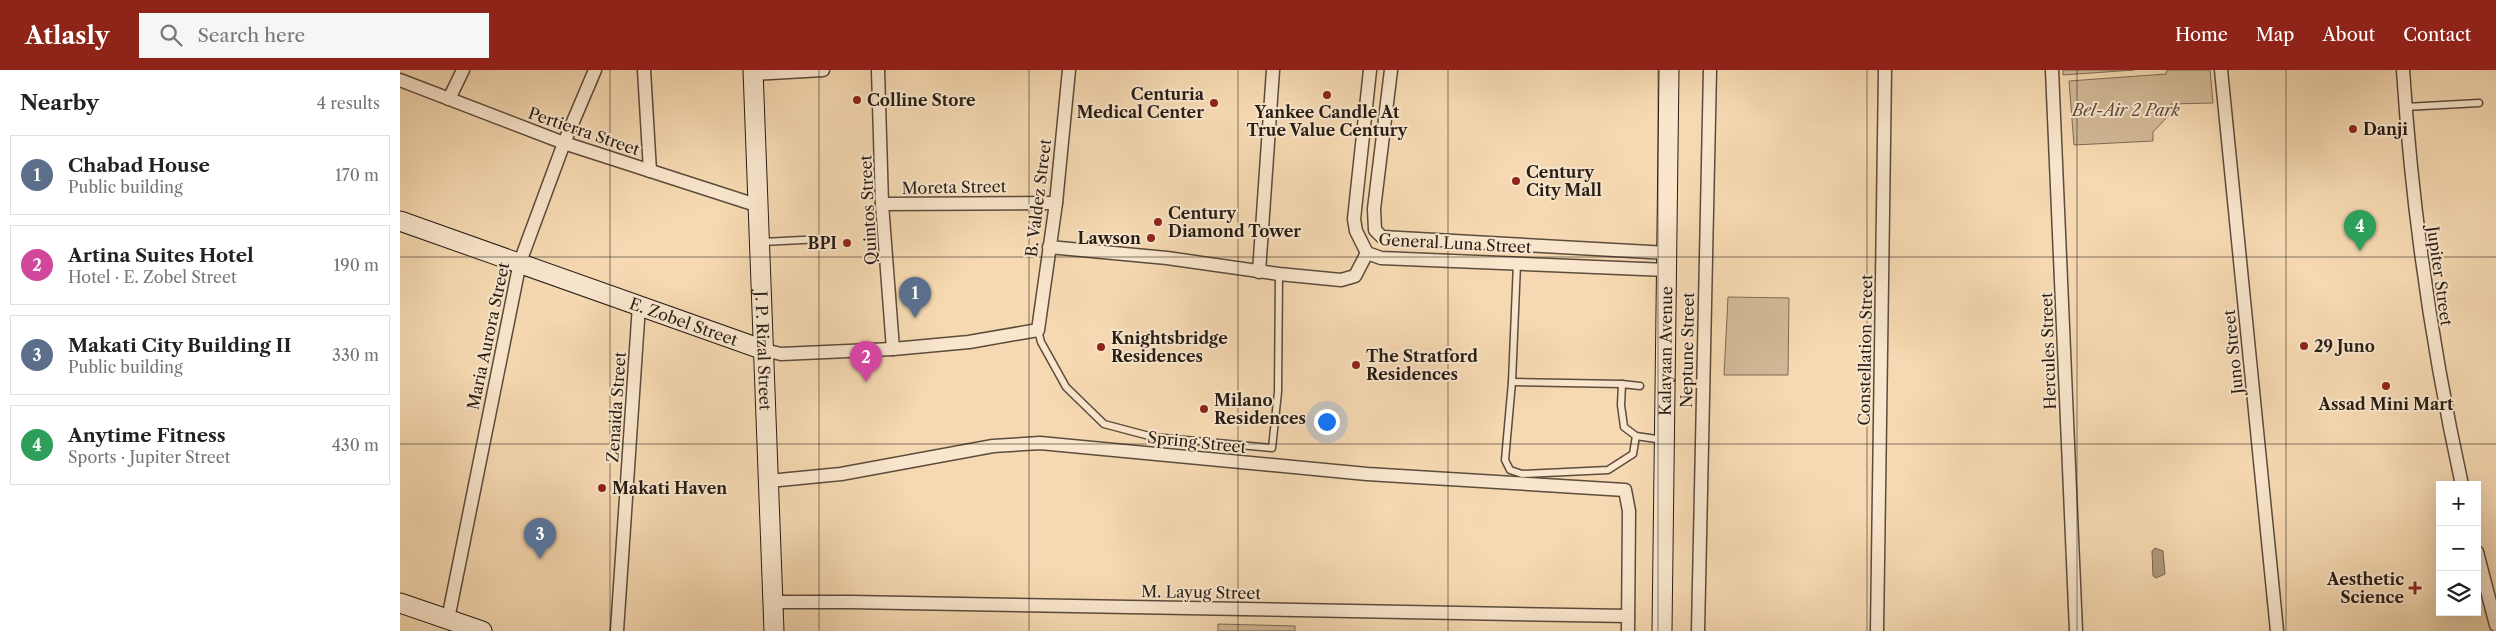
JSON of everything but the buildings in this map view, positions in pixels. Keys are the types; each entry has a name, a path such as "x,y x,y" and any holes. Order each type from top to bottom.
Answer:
{"main road":[{"name":"Kalayaan Avenue","path":"1662,631 1670,70"},
{"name":"J. P. Rizal Street","path":"753,72 774,631"},
{"name":"E. Zobel Street","path":"401,224 520,262 764,350"},
{"path":"400,603 482,631"}],"street":[{"path":"449,99 463,70"},
{"name":"Maria Aurora Street","path":"448,619 520,262 564,143 595,70"},
{"path":"644,70 650,171"},
{"path":"753,72 823,70"},
{"name":"Quintos Street","path":"878,70 882,204 893,349"},
{"name":"B. Valdez Street","path":"1038,330 1056,203 1069,70"},
{"path":"1259,272 1273,70"},
{"name":"General Luna Street","path":"1370,70 1354,219 1356,231 1367,253 1381,258 1516,263 1667,262"},
{"name":"General Luna Street","path":"1391,70 1374,209 1374,223 1378,234 1391,239 1517,246 1667,262"},
{"name":"Neptune Street","path":"1698,631 1710,70"},
{"name":"Constellation Street","path":"1877,631 1885,70"},
{"name":"Hercules Street","path":"2052,70 2076,631"},
{"name":"Juno Street","path":"2221,70 2277,631"},
{"name":"Jupiter Street","path":"2402,70 2426,297 2446,410 2461,481"},
{"name":"Pertierra Street","path":"400,80 564,143 759,206"},
{"name":"Moreta Street","path":"882,204 1056,203"},
{"path":"1516,263 1517,246"},
{"path":"1049,247 1167,258 1259,272 1341,280 1356,276 1367,253"},
{"name":"Zenaida Street","path":"617,631 639,304"},
{"name":"E. Zobel Street","path":"764,350 781,354 893,349 969,342 1038,330"},
{"name":"Spring Street","path":"769,482 841,474 993,446 1040,443 1367,474 1625,490 1629,511 1628,616"},
{"path":"2481,568 2496,626"},
{"name":"M. Layug Street","path":"773,602 1628,616"},
{"path":"1628,616 1628,631"}],"lane":[{"path":"2406,107 2479,103"},
{"path":"760,242 822,239"},
{"path":"1516,263 1512,382 1505,460 1510,470 1522,474 1608,470 1633,454 1636,436"},
{"path":"1038,330 1041,342 1066,387 1104,424 1153,437 1272,448 1278,392 1279,274"},
{"path":"1512,382 1640,386"},
{"path":"1622,384 1621,405 1624,427 1636,436 1652,440 1664,440"}],"green space":[{"path":"2063,70 2134,70 2063,75"},
{"name":"Bel-Air 2 Park","path":"2167,70 2210,70 2213,103 2171,104 2170,114 2153,132 2153,141 2074,145 2069,81 2166,74"},
{"path":"1728,297 1789,298 1788,375 1724,375"},
{"path":"1218,624 1295,626 1295,631 1218,631"}],"shaded area":[{"path":"2155,548 2163,551 2165,574 2156,578 2153,576 2152,551"}],"place":[{"name":"Yankee Candle At True Value Century","path":"1327,95"},
{"name":"Colline Store","path":"857,100"},
{"name":"Centuria Medical Center","path":"1214,103"},
{"name":"Danji","path":"2353,129"},
{"name":"Century City Mall","path":"1516,181"},
{"name":"Century Diamond Tower","path":"1158,222"},
{"name":"Lawson","path":"1151,238"},
{"name":"BPI","path":"847,243"},
{"name":"Anytime Fitness","path":"2360,251"},
{"name":"Chabad House","path":"915,318"},
{"name":"29 Juno","path":"2304,346"},
{"name":"Knightsbridge Residences","path":"1101,347"},
{"name":"The Stratford Residences","path":"1356,365"},
{"name":"Artina Suites Hotel","path":"866,382"},
{"name":"Assad Mini Mart","path":"2386,386"},
{"name":"Milano Residences","path":"1204,409"},
{"name":"Makati Haven","path":"602,488"},
{"name":"Makati City Building II","path":"540,559"},
{"name":"Aesthetic Science","path":"2415,588"}]}
